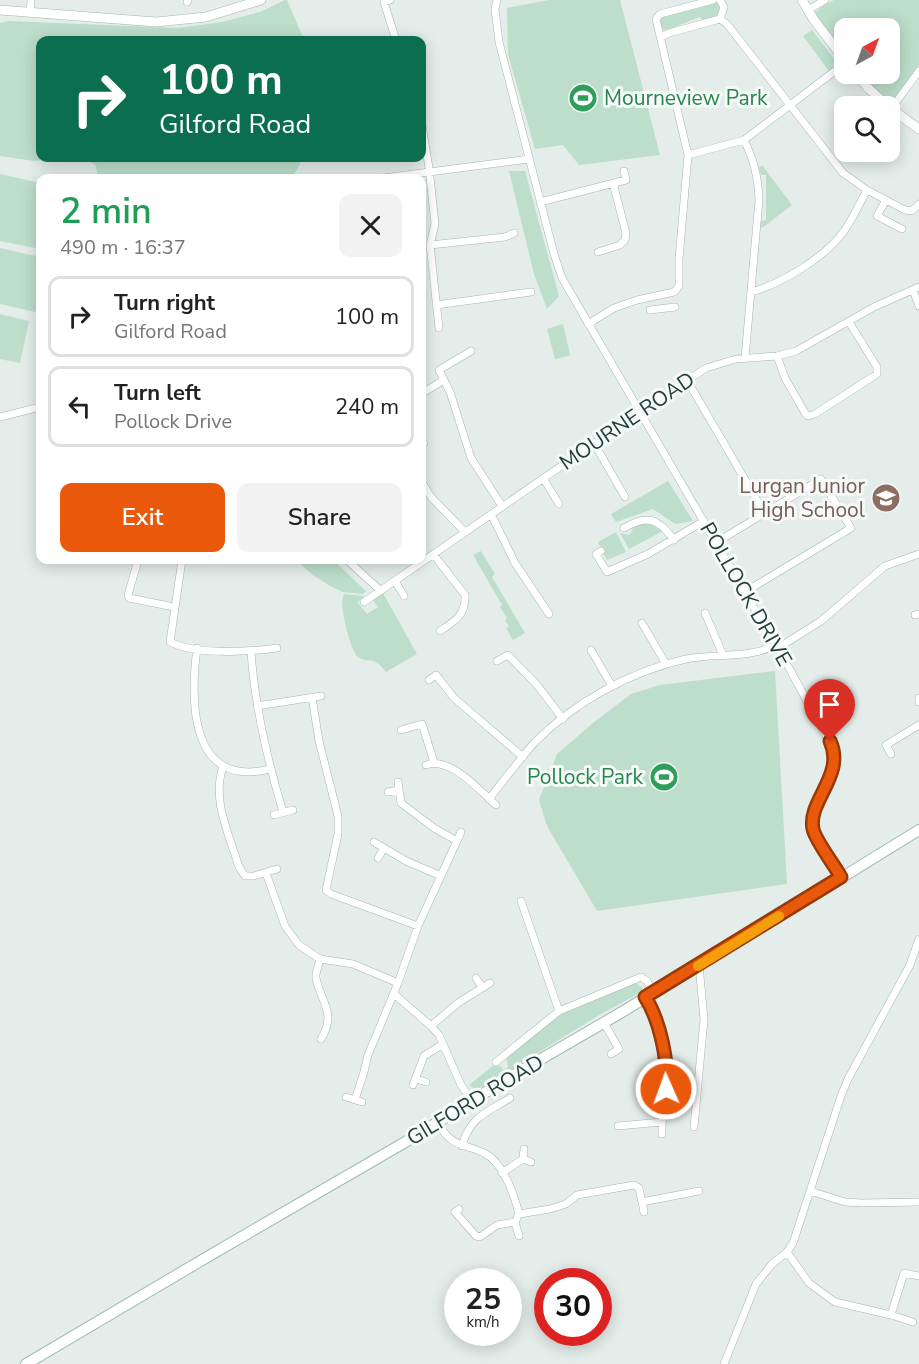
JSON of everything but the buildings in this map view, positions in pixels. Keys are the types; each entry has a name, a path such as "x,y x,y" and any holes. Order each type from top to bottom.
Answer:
{"main road":[{"name":"GILFORD ROAD","path":"26,1364 438,1123 510,1077 604,1023 919,830"}],"street":[{"path":"30,12 31,0"},
{"path":"390,0 384,2 395,36"},
{"name":"POLLOCK DRIVE","path":"497,0 495,9 499,42 562,279 717,542 818,717 835,752 834,763 812,819 813,831 841,877"},
{"path":"588,324 614,308 637,300 674,292 679,286 679,259 688,154 657,16 713,0"},
{"path":"720,0 724,7 720,19"},
{"path":"802,0 834,47"},
{"path":"808,10 825,0"},
{"path":"0,10 156,22 206,17 257,2"},
{"path":"661,37 720,19"},
{"path":"720,19 727,24 843,173 867,190 905,210 912,211 919,204"},
{"path":"688,154 744,140 834,69"},
{"path":"899,96 919,71"},
{"path":"866,84 877,96"},
{"path":"900,116 919,129"},
{"path":"744,140 753,159 758,184 758,220 747,314 745,358"},
{"path":"426,149 435,224 430,245 439,328"},
{"path":"415,174 529,159"},
{"path":"540,202 626,180 624,171"},
{"path":"597,252 620,245 626,240 613,183"},
{"path":"751,292 775,283 804,266 831,246 845,230 867,190"},
{"path":"886,200 877,216 902,229"},
{"path":"430,245 506,237 514,233"},
{"name":"MOURNE ROAD","path":"426,559 706,368 736,359 777,356 808,346 874,307 916,288 919,306"},
{"path":"436,305 531,292"},
{"path":"658,297 660,309"},
{"path":"650,310 675,307"},
{"path":"777,356 785,378 805,413 808,416 815,414 877,374 877,367 849,322"},
{"path":"471,351 440,370 471,458 502,506"},
{"path":"426,391 444,380"},
{"path":"687,381 765,514"},
{"path":"0,417 36,408"},
{"path":"594,443 625,497"},
{"path":"543,478 559,504"},
{"path":"717,542 821,479 851,528 745,592"},
{"path":"426,489 431,497 465,532"},
{"path":"491,514 515,563 549,614"},
{"path":"624,528 637,520 651,520 664,528 674,540"},
{"path":"601,551 596,554 607,572 648,554 704,521"},
{"path":"433,554 465,595 463,612 458,620 440,631"},
{"path":"489,799 536,741 563,719 612,686 643,671 666,664 760,652 777,646 821,621 885,566 919,554"},
{"path":"137,564 129,598 174,608"},
{"path":"181,564 170,642 197,648 251,652 277,648"},
{"path":"351,564 381,591"},
{"name":"MOURNE ROAD","path":"364,603 418,564"},
{"path":"395,580 404,596"},
{"path":"705,613 723,655"},
{"path":"642,623 666,664"},
{"path":"197,648 193,682 195,717 207,749 223,767 241,772 270,769"},
{"path":"591,650 612,686"},
{"path":"251,652 257,706 270,769 283,812"},
{"path":"497,661 507,655 537,685 563,719"},
{"path":"429,680 436,675 454,699 523,757"},
{"path":"257,706 321,696"},
{"path":"312,698 319,741 338,816 338,834 327,890 331,894 418,926"},
{"path":"818,717 843,701"},
{"path":"401,730 422,724 434,762"},
{"path":"891,754 886,745 919,725"},
{"path":"426,765 434,762 452,767 496,805"},
{"path":"223,767 219,800 240,867 245,876 254,876 277,869"},
{"path":"388,792 399,786 401,803 434,828 457,841"},
{"path":"274,815 293,810"},
{"path":"346,1097 358,1101 368,1055 394,994 418,926 461,832"},
{"path":"374,842 406,861 441,876"},
{"path":"378,858 384,848"},
{"path":"266,873 285,927 299,945 320,959 353,964 398,983"},
{"path":"521,901 559,1011"},
{"path":"724,1364 756,1284 793,1243 848,1078 910,965 919,939"},
{"path":"320,959 315,976 326,1002 329,1019 327,1030 321,1039"},
{"path":"694,1127 704,1019 699,965"},
{"path":"505,1066 498,1061 559,1011 641,977 647,981 668,1073 662,1122 663,1134"},
{"path":"476,978 482,987"},
{"path":"431,1026 458,1003 490,983"},
{"path":"394,994 431,1026 443,1044 461,1085 472,1101"},
{"path":"604,1023 619,1049 611,1054"},
{"path":"426,1082 414,1082 424,1056 443,1044"},
{"path":"668,1073 680,1072"},
{"path":"462,1146 466,1133 475,1120 510,1098"},
{"path":"618,1126 662,1122"},
{"path":"438,1123 453,1143 484,1153 493,1159 516,1200 519,1214 515,1222 519,1236"},
{"path":"502,1173 527,1161 524,1149"},
{"path":"519,1214 566,1204 577,1195 634,1185 639,1188 644,1212"},
{"path":"642,1202 699,1191"},
{"path":"810,1191 854,1202 919,1202"},
{"path":"459,1209 456,1212 476,1236 480,1237 497,1225 515,1222"},
{"path":"787,1252 809,1283 835,1302 913,1322"},
{"path":"891,1315 904,1274 919,1276"}],"green space":[{"path":"287,0 303,36 36,36 36,161 0,156 0,23 9,21 178,28 222,22 260,12"},
{"name":"Mourneview Park","path":"549,0 620,0 660,155 579,165 563,145 535,149 508,54 507,8"},
{"path":"834,0 919,0 919,65 897,96 881,96 870,84 900,84 900,18 834,18 834,41 815,16 815,13"},
{"path":"715,2 720,6 717,17 703,20 699,17 666,31 661,28 662,16"},
{"path":"812,30 834,59 833,67 829,71 803,36"},
{"path":"90,162 300,162 294,174 97,174 96,166"},
{"path":"762,165 792,205 762,228 761,221 766,220 766,175 761,175 759,168"},
{"path":"509,171 525,171 559,296 547,309 534,274"},
{"path":"0,174 36,182 36,248 0,241"},
{"path":"0,248 36,256 36,312 0,304"},
{"path":"0,314 29,321 20,363 0,359"},
{"path":"563,324 570,354 555,359 547,329"},
{"path":"668,481 693,521 675,524 653,509 616,522 611,514"},
{"path":"641,522 650,523 663,531 629,549 620,533 629,535 634,525"},
{"path":"616,532 626,552 607,560 598,542"},
{"path":"481,551 495,574 492,577 525,633 513,640 506,628 509,627 505,620 507,618 500,607 502,605 473,555"},
{"path":"300,564 337,564 366,591 363,594 343,592 313,575"},
{"path":"383,593 417,654 386,672 378,663 362,659 355,654 347,632 342,603 344,594 365,596 357,602 367,614 378,607 373,600"},
{"name":"Pollock Park","path":"775,671 787,884 597,911 547,826 539,800 557,754 631,694 660,685"},
{"path":"636,983 643,988 640,993 599,1015 484,1086 476,1089 469,1085 494,1065 501,1066 503,1070 508,1067 506,1058 560,1015"}],"slow traffic":[{"path":"698,966 779,916"}],"place":[{"name":"Mourneview Park","path":"583,98"},
{"name":"Lurgan Junior High School","path":"886,498"},
{"name":"Pollock Park","path":"664,777"}],"route":[{"path":"666,1089 668,1073 655,1017 645,997 841,877 813,831 812,819 834,763 835,752 830,741"}]}
